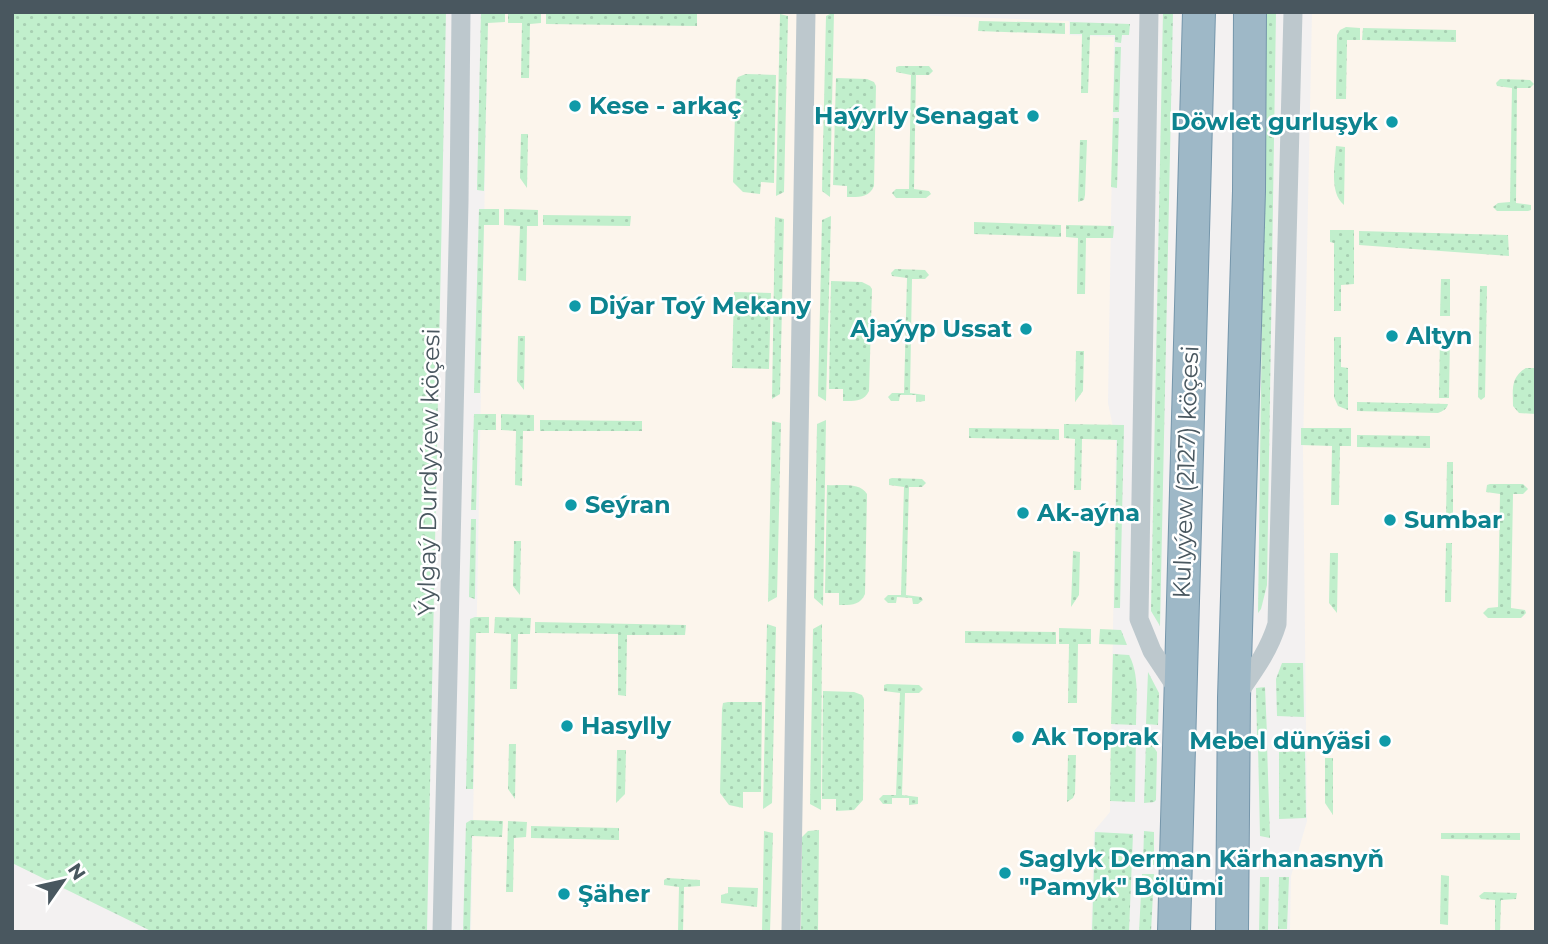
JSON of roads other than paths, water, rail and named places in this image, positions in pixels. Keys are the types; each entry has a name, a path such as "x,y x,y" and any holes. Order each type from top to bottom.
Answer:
{"highway":[{"name":"Kulyýew (2127) köçesi","path":"1174,932 1199,12"},
{"path":"1232,932 1234,698 1249,191 1250,12"}],"street":[{"name":"Ýylgaý Durdyýew köçesi","path":"442,932 459,215 461,12"},
{"path":"791,932 806,12"},
{"path":"1149,12 1139,619 1152,651 1180,693"},
{"path":"1234,698 1263,658 1277,624 1293,12"}],"place":[{"name":"Kese - arkaç","path":"575,106"},
{"name":"Haýyrly Senagat","path":"1033,116"},
{"name":"Döwlet gurluşyk","path":"1392,122"},
{"name":"Diýar Toý Mekany","path":"575,306"},
{"name":"Ajaýyp Ussat","path":"1026,329"},
{"name":"Altyn","path":"1392,336"},
{"name":"Seýran","path":"571,505"},
{"name":"Ak-aýna","path":"1023,513"},
{"name":"Sumbar","path":"1390,520"},
{"name":"Hasylly","path":"567,726"},
{"name":"Ak Toprak","path":"1018,737"},
{"name":"Mebel dünýäsi","path":"1385,741"},
{"name":"Saglyk Derman Kärhanasnyň \"Pamyk\" Bölümi","path":"1005,873"},
{"name":"Şäher","path":"564,894"}]}
